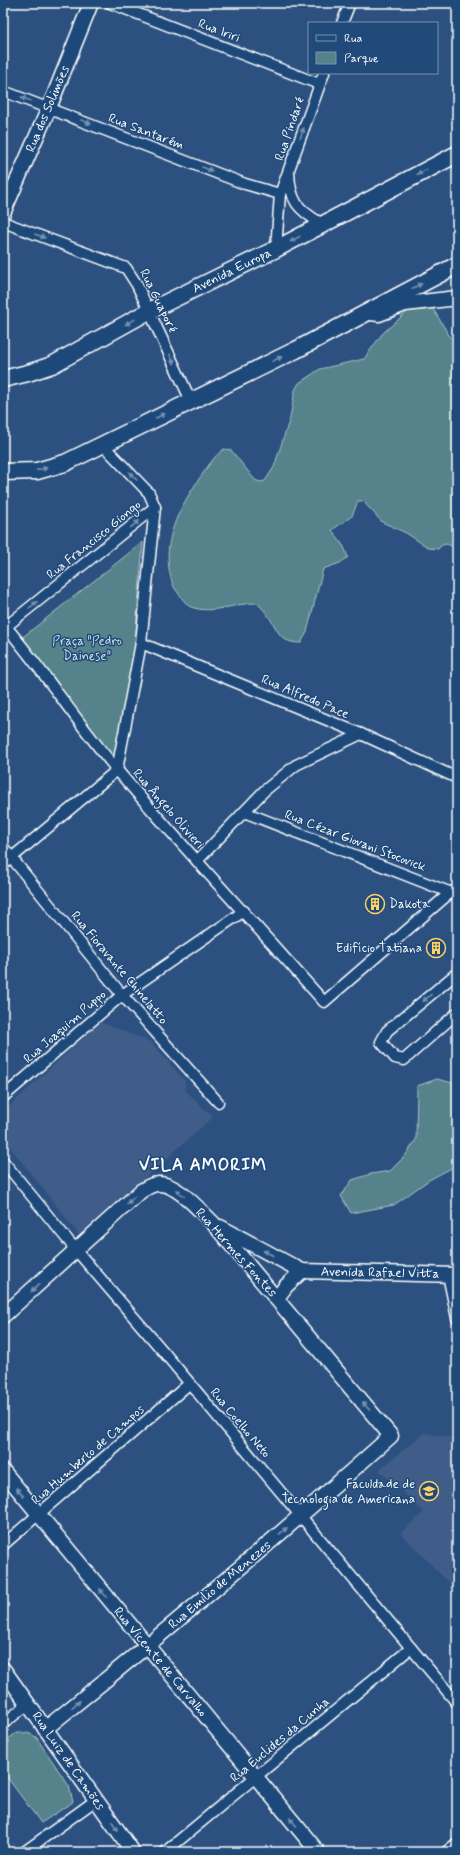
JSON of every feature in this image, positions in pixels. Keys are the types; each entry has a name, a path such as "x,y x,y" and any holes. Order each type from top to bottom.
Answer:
{"main road":[{"name":"Rua dos Solimões","path":"3,213 49,108 91,3"},
{"name":"Avenida Europa","path":"3,379 52,365 149,311 276,249 457,154"},
{"path":"3,472 37,471 65,463 457,266"},
{"path":"366,313 379,314 405,304 457,298"},
{"name":"Rua Hermes Fontes","path":"3,1316 141,1191 158,1184 174,1188 213,1223 391,1436"},
{"name":"Avenida Rafael Vitta","path":"213,1223 302,1271 452,1275"},
{"name":"Avenida Rafael Vitta","path":"277,1298 286,1286 302,1271"},
{"name":"Rua Emilio de Menezes","path":"45,1729 147,1647 301,1516 391,1436"},
{"name":"Rua Vicente de Carvalho","path":"3,1471 318,1852"},
{"name":"Rua Luiz de Camões","path":"3,1669 133,1852"}],"street":[{"name":"Rua Iriri","path":"110,3 319,84"},
{"path":"342,22 350,3"},
{"name":"Rua Pindaré","path":"276,249 280,194 324,74"},
{"name":"Rua Santarém","path":"3,91 245,184 280,194"},
{"name":"Rua Pindaré","path":"289,170 292,196 298,207 306,215 322,224"},
{"name":"Rua Guaporé","path":"3,222 126,268 137,285 191,401"},
{"name":"Rua Francisco Giongo","path":"4,626 155,507 149,493 103,445"},
{"path":"3,865 117,770 141,643 155,507"},
{"name":"Rua Ângelo Olivieri","path":"4,626 117,770 197,862 244,911 324,1002 455,892"},
{"name":"Rua Alfredo Pace","path":"141,643 360,734 457,778"},
{"path":"197,862 264,792 296,765 360,734"},
{"name":"Rua Cézar Giovani Stocovick","path":"244,812 455,892"},
{"name":"Rua Fioravante Chinelatto","path":"3,847 122,995 218,1102"},
{"name":"Rua Joaquim Puppo","path":"3,1098 122,995 244,911"},
{"path":"457,973 387,1031 381,1042 395,1058 404,1060 457,1013"},
{"name":"Rua Coelho Neto","path":"3,1161 457,1703"},
{"path":"452,1275 457,1318"},
{"name":"Rua Humberto de Campos","path":"3,1545 190,1383"},
{"name":"Rua Euclides da Cunha","path":"165,1852 411,1648"},
{"path":"3,1724 28,1704"},
{"path":"24,1852 96,1800"},
{"path":"446,1852 457,1843"}],"shaded area":[{"path":"100,1022 151,1042 185,1081 185,1090 213,1117 80,1236 3,1138 3,1112"},
{"name":"Faculdade de Tecnologia de Americana","path":"424,1433 457,1438 457,1591 400,1533 424,1512 379,1470"}],"green space":[{"path":"418,302 432,307 450,337 457,343 457,549 447,544 442,545 438,549 429,548 406,533 382,522 363,501 358,501 352,516 332,530 344,547 348,557 340,563 323,569 307,632 301,643 284,639 266,613 257,603 207,610 189,606 172,582 169,569 169,544 175,521 180,510 210,463 224,449 231,450 255,480 260,482 265,481 274,467 290,418 295,390 299,383 320,369 364,359 382,334"},
{"name":"Praça \"Pedro Dainese\"","path":"143,542 130,704 115,760 19,640"},
{"path":"437,1079 457,1084 457,1165 429,1180 394,1205 351,1213 341,1196 352,1180 371,1174 390,1171 405,1156 416,1140 417,1086"},
{"path":"16,1733 28,1733 36,1737 69,1786 73,1802 41,1823 3,1772 3,1743"}],"place":[{"name":"Dakota","path":"375,904"},
{"name":"Edifício Tatiana","path":"436,948"},
{"name":"Faculdade de Tecnologia de Americana","path":"429,1491"}],"district":[{"name":"VILA AMORIM","path":"203,1165"}]}
